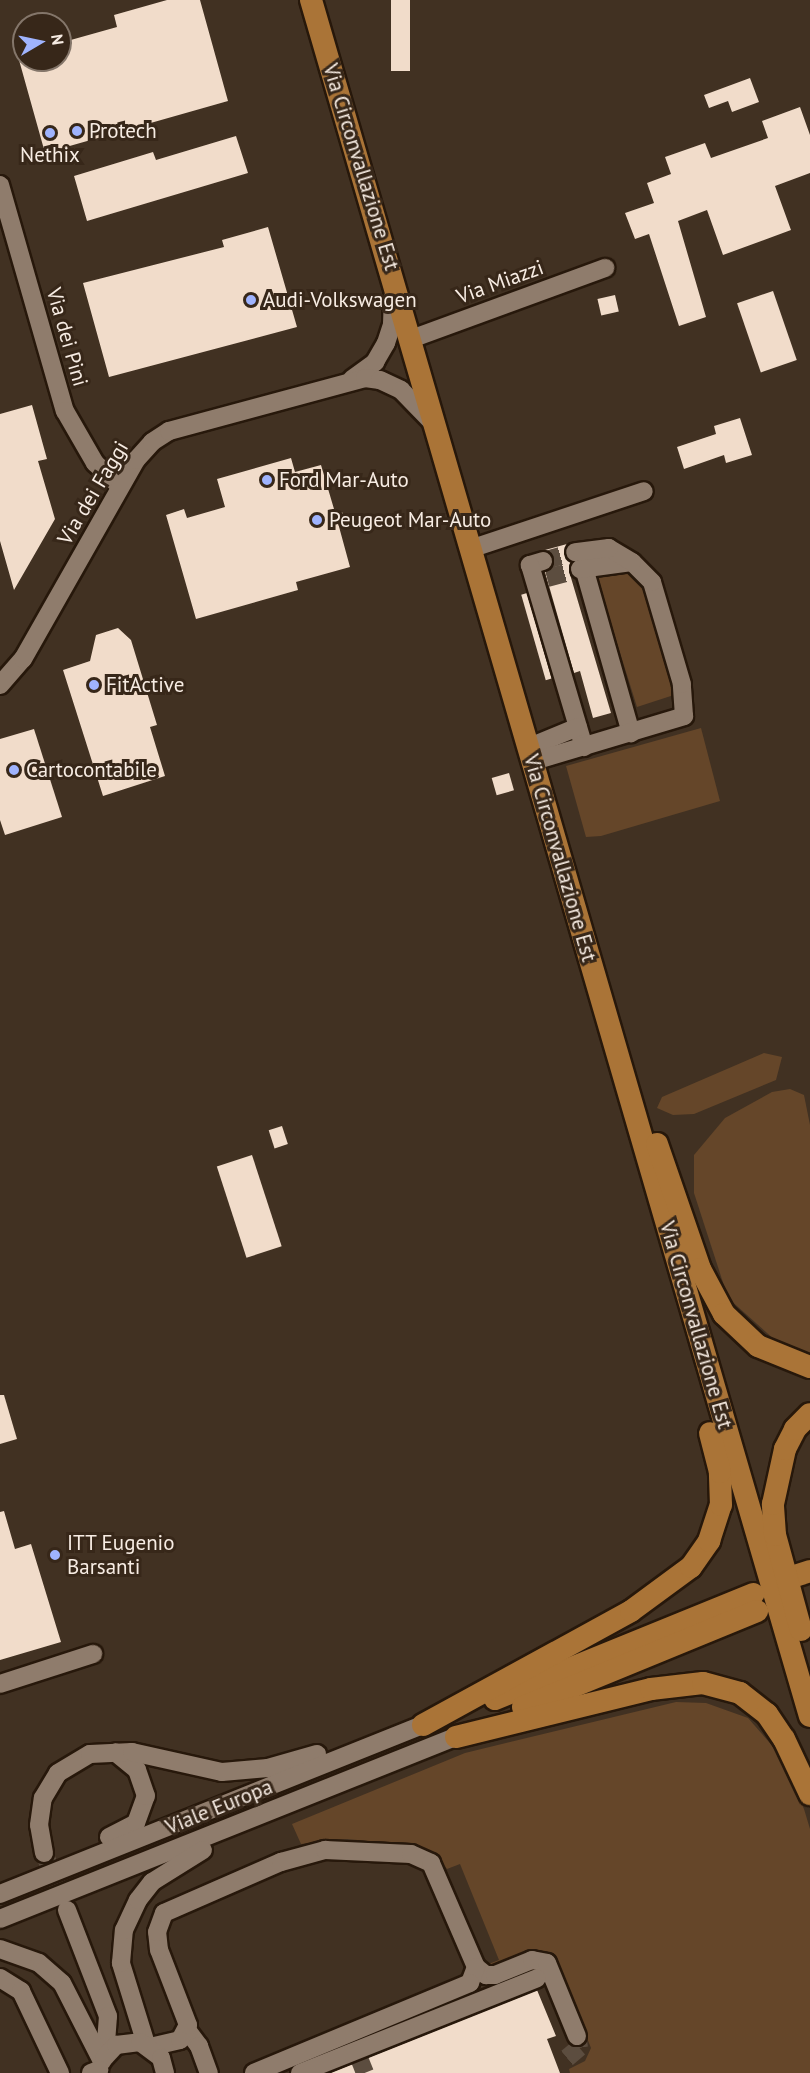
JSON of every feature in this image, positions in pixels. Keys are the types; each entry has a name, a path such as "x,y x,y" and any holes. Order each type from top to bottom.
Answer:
{"main road":[{"name":"Via Circonvallazione Est","path":"311,0 438,429 529,755 810,1716"},
{"path":"629,1092 659,1148 700,1269 724,1314 758,1346 810,1367"},
{"path":"423,1725 653,1596 691,1567 714,1532 721,1505 720,1472 682,1328 654,1180"},
{"path":"810,1414 795,1429 785,1449 773,1513 780,1559 810,1663"},
{"path":"423,1725 755,1603 456,1737"},
{"path":"456,1737 651,1689 684,1683 714,1685 740,1693 767,1714 784,1738 810,1794"}],"street":[{"name":"Via dei Pini","path":"0,185 65,411 94,463 120,486"},
{"name":"Via Miazzi","path":"411,339 605,268"},
{"name":"Via dei Faggi","path":"352,379 375,362 386,344 392,324 394,278"},
{"name":"Via dei Faggi","path":"0,685 23,659 120,486 152,442 169,431 352,379 380,380 400,390 438,429"},
{"path":"470,549 644,491"},
{"path":"529,755 584,747 631,733 681,718 685,712 682,684 652,582 632,562 579,563 631,733"},
{"path":"542,574 584,747"},
{"path":"529,755 578,727"},
{"path":"0,1684 93,1654"},
{"name":"Viale Europa","path":"0,1893 423,1725"},
{"path":"45,1853 39,1819 52,1780 80,1758 113,1751 204,1770 241,1772 291,1763 355,1739 396,1734"},
{"name":"Viale Europa","path":"0,1919 456,1737"},
{"path":"0,1882 124,1831 136,1822 145,1801 144,1781 133,1764 113,1751"},
{"path":"144,2045 130,2001 121,1954 124,1930 144,1891 184,1859 293,1815 355,1777"},
{"path":"210,2073 199,2046 187,2030 186,2013 159,1950 157,1932 164,1912 281,1862 325,1850 411,1854 431,1863 476,1967 486,1975 495,1975 531,1960 547,1962 576,2036"},
{"path":"0,1893 25,1872"},
{"path":"67,1910 109,2022 99,2067"},
{"path":"0,1949 30,1959 62,1983 99,2067"},
{"path":"254,2073 355,2048 470,1983 476,1967"},
{"path":"0,1978 21,1991 61,2073"},
{"path":"300,2073 355,2048 537,1978"},
{"path":"95,1980 115,2021 161,2058 165,2073"},
{"path":"99,2067 116,2045 176,2042 187,2030"}],"shaded area":[{"path":"628,569 644,582 677,694 637,707 595,573"},
{"path":"701,728 720,801 601,836 586,837 566,766"},
{"path":"764,1053 782,1057 776,1080 694,1114 673,1115 657,1108 662,1097"},
{"path":"790,1089 804,1095 810,1125 810,1357 787,1351 728,1298 694,1193 694,1155 725,1118 772,1092"},
{"path":"676,1702 706,1703 748,1718 782,1757 804,1809 810,1829 810,2073 570,2073 569,2069 585,2061 591,2048 558,1965 544,1951 491,1970 486,1965 499,1960 460,1864 447,1869 436,1855 419,1846 347,1839 301,1844 292,1824 465,1753"}],"building":[{"path":"167,0 200,0 228,101 45,153 22,72 72,72 72,40 117,27 114,15"},
{"path":"391,0 410,0 410,71 391,71"},
{"path":"750,78 759,102 732,112 728,101 709,108 704,95"},
{"path":"800,107 810,135 810,173 775,186 791,230 723,255 707,210 678,221 706,317 679,326 649,234 635,239 625,213 654,203 647,183 671,174 665,157 705,143 711,158 768,138 762,121"},
{"path":"236,136 248,173 87,221 74,176 153,152 156,160"},
{"path":"268,227 297,327 109,377 83,283 224,247 222,240"},
{"path":"773,291 797,360 761,372 737,303"},
{"path":"615,295 619,312 601,316 597,299"},
{"path":"32,405 47,459 38,461 55,519 14,590 0,541 0,414"},
{"path":"740,418 752,455 726,463 724,455 684,469 677,447 716,434 714,426"},
{"path":"291,458 295,472 321,465 334,509 343,513 338,523 350,567 296,582 298,590 196,619 166,515 184,509 187,518 225,507 217,479"},
{"path":"567,544 564,554 571,562 569,571 611,713 593,718 580,671 574,673 545,572 554,563 545,550"},
{"path":"527,593 552,679 546,680 521,595"},
{"path":"118,628 131,640 157,725 150,727 165,776 103,796 63,670 90,661 96,635"},
{"path":"34,729 62,817 5,835 0,820 0,739"},
{"path":"509,773 514,790 497,795 492,778"},
{"path":"282,1126 288,1144 275,1148 269,1130"},
{"path":"252,1155 282,1246 246,1258 217,1166"},
{"path":"0,1395 4,1395 17,1439 0,1444"},
{"path":"4,1511 15,1549 31,1544 61,1642 0,1660 0,1512"},
{"path":"537,1990 556,2036 547,2039 560,2073 330,2073"}],"tunnel":[{"path":"543,561 575,552"},
{"path":"547,578 580,569"},
{"path":"44,1853 66,1907"},
{"path":"567,2058 579,2048 577,2036"},
{"path":"359,2058 365,2073"}],"place":[{"name":"Protech","path":"77,131"},
{"name":"Nethix","path":"50,133"},
{"name":"Audi-Volkswagen","path":"251,300"},
{"name":"Ford Mar-Auto","path":"267,480"},
{"name":"Peugeot Mar-Auto","path":"317,520"},
{"name":"FitActive","path":"94,685"},
{"name":"Cartocontabile","path":"14,770"},
{"name":"ITT Eugenio Barsanti","path":"55,1555"}]}
